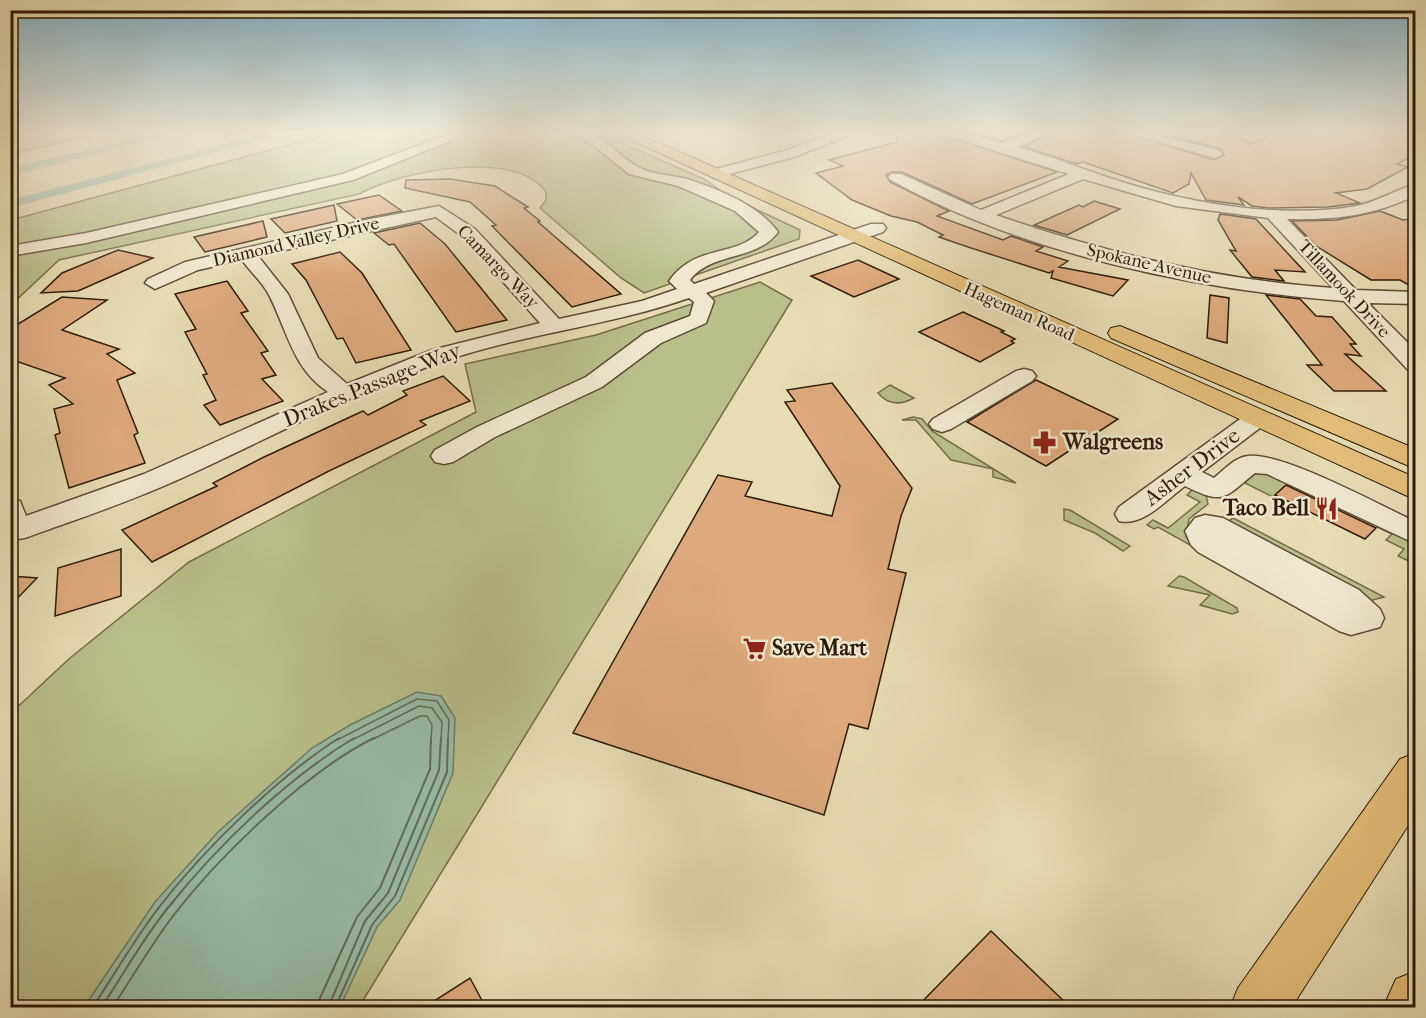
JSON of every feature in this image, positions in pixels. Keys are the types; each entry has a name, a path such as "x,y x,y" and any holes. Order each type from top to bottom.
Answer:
{"main road":[{"name":"Hageman Road","path":"728,181 1416,490"},
{"name":"Hageman Road","path":"767,181 1416,460"},
{"path":"1066,333 1096,334 1231,392 1296,409"},
{"path":"1258,1008 1416,773"},
{"path":"1411,1008 1416,999"}],"street":[{"path":"10,251 86,238 333,181"},
{"path":"444,456 486,432 594,381 653,338 699,319 704,301 679,281 689,267 704,259 755,244 766,237 769,232 741,208 673,181"},
{"name":"Spokane Avenue","path":"903,181 935,198 981,216 1090,252 1173,272 1256,286 1350,296 1416,298"},
{"path":"981,216 1067,181"},
{"path":"1105,181 1175,201 1273,214 1328,214 1366,210 1393,202 1416,189"},
{"name":"Diamond Valley Drive","path":"155,283 192,266 439,211"},
{"name":"Camargo Way","path":"439,211 469,233 555,327"},
{"name":"Tillamook Drive","path":"1273,214 1416,364"},
{"name":"Drakes Passage Way","path":"13,519 153,480 345,393 440,355 635,309 877,228"},
{"path":"246,253 278,294 305,359 316,373 345,393"},
{"path":"942,424 1024,376"},
{"name":"Asher Drive","path":"1129,514 1256,419"},
{"path":"1183,474 1216,490 1249,464 1272,466 1416,534"}],"shaded area":[{"path":"157,181 393,181 359,194 59,260 11,305 11,220"},
{"path":"534,181 707,181 728,196 800,230 799,239 644,293 621,278 540,208 546,200 546,192"},
{"path":"760,282 792,300 359,1007 11,1008 11,713 70,658 189,562 476,412 465,364 596,335"},
{"path":"890,385 914,398 900,403 886,400 878,393"},
{"path":"913,417 922,419 932,431 1016,483 993,477 993,469 951,460 916,420 902,420"},
{"path":"1252,469 1292,480 1273,497 1239,480"},
{"path":"1193,489 1206,495 1208,504 1189,519 1186,537 1230,562 1235,570 1158,527 1154,529 1147,525 1153,520 1168,528 1200,502 1187,495"},
{"path":"1064,509 1070,510 1130,546 1123,551 1095,533 1064,520"},
{"path":"1233,518 1384,597 1369,601 1225,524"},
{"path":"1381,522 1415,539 1415,564 1398,556 1404,549 1386,540 1392,534 1377,527"},
{"path":"1179,576 1237,608 1238,612 1232,614 1200,605 1210,595 1168,586"}],"water":[{"path":"417,692 441,696 455,718 453,773 400,900 377,927 340,1007 84,1007 155,902 218,832 312,748 350,725"}],"building":[{"path":"406,181 460,181 495,186 528,207 524,208 621,294 572,307 492,226 496,225 470,202 405,188"},
{"path":"826,181 889,181 949,211 937,216 1003,240 1011,236 1043,247 1036,251 1068,261 1059,267 1128,280 1113,296 1051,278 1053,271 1049,273 939,237 943,235 917,222 891,216 852,200"},
{"path":"921,181 1034,181 972,204"},
{"path":"1137,181 1190,181 1189,184 1173,193"},
{"path":"1195,181 1383,181 1367,189 1336,193 1360,203 1328,207 1268,208 1252,206 1238,197 1244,205 1206,200"},
{"path":"379,195 402,211 357,220 337,204"},
{"path":"1094,201 1120,209 1067,235 1034,225 1079,205 1083,207"},
{"path":"334,205 337,221 285,233 271,219"},
{"path":"1380,211 1403,220 1416,218 1416,289 1400,280 1371,280 1316,246 1292,221 1337,220"},
{"path":"1220,214 1256,219 1305,272 1275,270 1284,281 1252,277 1230,250 1236,251 1218,220"},
{"path":"263,221 267,237 205,252 194,237"},
{"path":"420,223 445,244 507,320 456,332 394,244 389,245 374,233"},
{"path":"118,250 153,258 78,291 41,293 62,273"},
{"path":"340,252 362,273 411,350 356,363 343,338 337,339 306,280 292,264"},
{"path":"858,260 899,279 854,297 811,276"},
{"path":"227,281 248,311 241,313 268,351 261,353 276,375 262,379 283,401 220,425 204,405 216,400 203,375 207,374 185,332 196,329 175,294"},
{"path":"1210,295 1229,298 1227,343 1207,338"},
{"path":"1266,295 1300,299 1316,316 1332,317 1356,344 1350,344 1361,356 1345,354 1386,391 1334,391 1307,365 1322,365"},
{"path":"62,297 107,300 62,330 119,349 107,354 135,373 117,380 138,433 134,435 145,463 69,488 55,435 60,433 54,409 73,404 49,385 65,378 10,359 10,329"},
{"path":"963,312 1004,331 1001,332 1015,339 1011,341 1014,343 980,362 919,332"},
{"path":"443,376 470,401 420,421 426,425 329,471 152,562 122,530 217,486 213,483 262,458 363,411 368,415 407,395 403,391"},
{"name":"Walgreens","path":"1036,380 1118,419 1046,466 967,422"},
{"name":"Save Mart","path":"832,383 912,488 901,516 888,569 906,573 868,729 849,724 824,815 573,733 718,475 752,482 745,496 832,516 840,486 785,402 795,401 787,390"},
{"name":"Taco Bell","path":"1286,485 1376,528 1365,539 1275,495"},
{"path":"121,549 121,596 55,616 58,568"},
{"path":"10,576 37,578 10,606"},
{"path":"991,931 1071,1008 916,1008"},
{"path":"470,978 486,1008 423,1008"}],"waterway":[{"path":"10,204 100,181"}],"place":[{"name":"Walgreens","path":"1045,442"},
{"name":"Taco Bell","path":"1327,508"},
{"name":"Save Mart","path":"754,648"}]}
